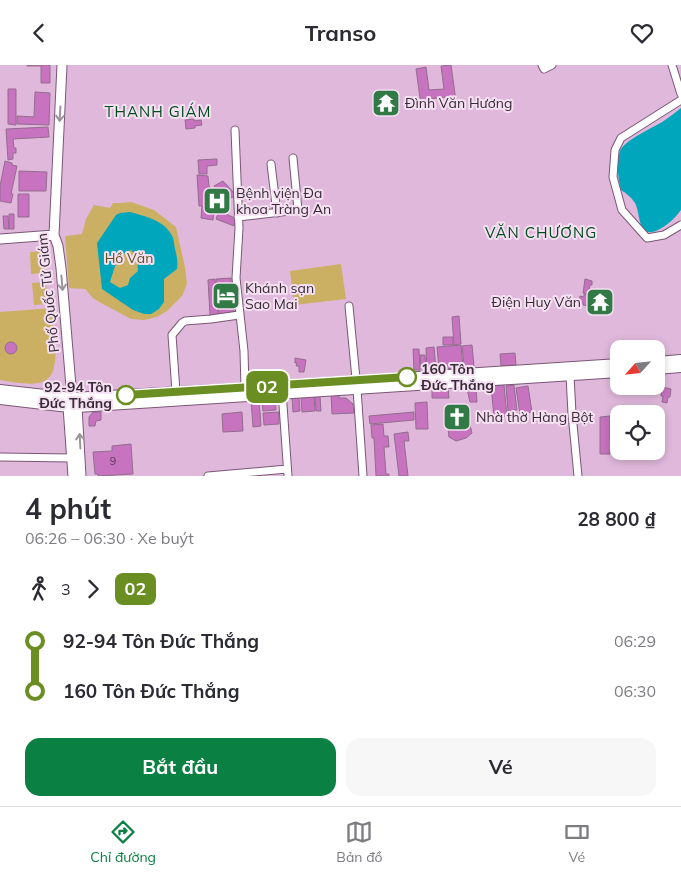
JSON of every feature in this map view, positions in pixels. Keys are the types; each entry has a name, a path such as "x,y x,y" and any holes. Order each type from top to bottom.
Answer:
{"main road":[{"path":"665,361 681,360"},
{"path":"570,371 610,365"},
{"path":"665,368 681,367"},
{"path":"0,399 72,404 570,371 610,371"},
{"path":"0,390 72,404 176,392 202,395 245,389 282,390"}],"street":[{"name":"Phố Quốc Tử Giám","path":"62,65 54,235 58,246 61,268 72,404"},
{"path":"543,67 552,65"},
{"path":"672,65 681,94"},
{"path":"681,100 621,138 615,150 613,177 622,210 647,238 664,235 681,225"},
{"path":"235,130 239,233 236,278 244,351 245,389"},
{"path":"238,217 298,211 293,158"},
{"path":"271,164 277,213"},
{"path":"0,239 54,235"},
{"path":"348,306 363,476"},
{"path":"176,392 172,335 185,321 239,315"},
{"path":"570,371 578,476"},
{"path":"208,476 288,473 282,390"},
{"path":"72,404 73,476"},
{"path":"72,404 81,476"},
{"path":"0,457 72,458"}],"green space":[{"name":"Hồ Văn","path":"131,202 154,210 176,227 187,284 182,296 167,311 157,317 144,320 131,319 94,299 85,289 69,288 65,236 82,234 86,219 94,205 110,208 113,203"},
{"path":"44,251 45,273 31,274 30,252"},
{"path":"341,264 346,299 294,305 290,271"},
{"path":"46,282 48,304 34,305 32,283"},
{"path":"52,308 56,354 51,375 45,381 34,384 0,380 0,312"}],"water":[{"path":"681,108 681,210 662,228 646,232 641,224 635,203 621,190 618,171 620,151 633,138 665,120"},
{"name":"Hồ Văn","path":"130,212 153,219 168,229 173,239 177,269 164,279 164,302 159,309 151,314 144,314 133,310 102,289 97,243 116,215","holes":["131,250 137,257 138,271 130,278 128,285 120,288 110,282 122,255"]}],"building":[{"path":"27,65 50,65 50,83 41,83 41,66"},
{"path":"451,65 456,101 446,102 445,97 430,99 431,104 421,105 416,69 426,67 429,90 444,89 441,66"},
{"path":"8,89 16,89 16,125 8,124"},
{"path":"35,92 50,93 49,125 17,124 17,116 34,117"},
{"name":"Đình Văn Hương","path":"383,95 393,99 391,103 389,102 386,109 382,107 384,101 381,100"},
{"path":"194,119 194,121 201,120 202,125 186,129 185,120"},
{"path":"48,127 49,137 13,139 16,153 13,153 13,159 8,160 6,129"},
{"path":"217,159 217,165 207,166 207,174 199,174 198,160"},
{"path":"5,161 17,166 11,203 0,201 0,186"},
{"path":"19,171 47,172 46,191 19,191"},
{"path":"197,175 208,176 209,186 220,197 216,197 216,210 214,210 213,220 201,218 202,206 199,206"},
{"path":"223,181 237,196 230,198 222,189 217,191 214,186"},
{"path":"18,194 29,194 29,217 18,217"},
{"path":"219,211 237,219 234,226 216,219"},
{"path":"9,214 14,214 14,229 9,229"},
{"path":"3,216 8,216 9,229 4,229"},
{"name":"Khánh sạn Sao Mai","path":"231,278 235,310 233,310 233,314 219,315 216,279"},
{"path":"215,279 218,315 210,315 208,280"},
{"path":"585,279 592,281 588,294 583,293"},
{"path":"584,294 591,295 590,306 579,303 580,296 584,297"},
{"name":"Điện Huy Văn","path":"599,296 606,297 604,310 597,309 594,306 595,297 599,298"},
{"path":"459,316 461,344 454,345 452,317"},
{"path":"443,337 453,337 453,345 443,345"},
{"path":"9,342 13,342 17,348 13,354 9,354 5,350 5,346"},
{"path":"461,345 463,368 439,369 437,347"},
{"path":"472,345 474,366 464,366 462,346"},
{"path":"434,347 436,369 427,369 426,348"},
{"path":"413,349 419,349 420,370 414,370"},
{"path":"515,353 516,365 501,366 500,354"},
{"path":"420,355 425,355 426,369 421,369"},
{"path":"295,358 306,360 304,372 299,372 299,366 296,366"},
{"path":"504,385 507,416 494,417 491,386"},
{"path":"514,385 517,410 508,411 506,386"},
{"path":"432,386 448,386 449,398 432,398"},
{"path":"528,386 532,412 520,414 516,388"},
{"path":"476,388 477,402 470,402 467,389"},
{"path":"665,388 671,389 667,403 662,402 663,396 661,396 665,395"},
{"path":"331,394 339,394 339,398 346,398 353,404 354,413 332,414"},
{"path":"314,396 315,411 302,412 301,397"},
{"path":"315,396 320,396 321,411 316,411"},
{"path":"292,397 299,397 300,411 293,412"},
{"path":"275,399 276,410 263,411 262,400"},
{"path":"251,400 259,400 261,426 253,427"},
{"path":"427,402 428,429 416,429 415,403"},
{"name":"Nhà thờ Hàng Bột","path":"459,405 464,406 467,425 470,425 472,433 466,438 456,441 449,437 448,429 450,429 447,409"},
{"path":"93,412 101,412 101,420 96,421 95,426 89,426 89,417"},
{"path":"242,412 243,431 223,432 222,414"},
{"path":"279,412 279,424 264,425 263,413"},
{"path":"414,412 414,420 370,424 369,416"},
{"path":"610,416 610,454 600,454 600,417"},
{"path":"383,424 384,436 388,436 389,447 384,447 386,474 389,474 389,476 376,476 374,438 372,438 371,425"},
{"path":"408,432 409,441 404,441 408,476 399,476 394,434"},
{"path":"131,444 133,474 98,476 98,474 95,474 93,452 112,451 112,446"}],"bus line":[{"name":"02","path":"126,395 407,377"}],"place":[{"name":"Đình Văn Hương","path":"386,103"},
{"name":"Bệnh viện Đa khoa Tràng An","path":"217,201"},
{"name":"Khánh sạn Sao Mai","path":"226,296"},
{"name":"Điện Huy Văn","path":"600,302"},
{"name":"160 Tôn Đức Thắng","path":"407,377"},
{"name":"92-94 Tôn Đức Thắng","path":"126,395"},
{"name":"Nhà thờ Hàng Bột","path":"457,417"}],"district":[{"name":"THANH GIÁM","path":"158,112"},
{"name":"VĂN CHƯƠNG","path":"541,233"}]}
